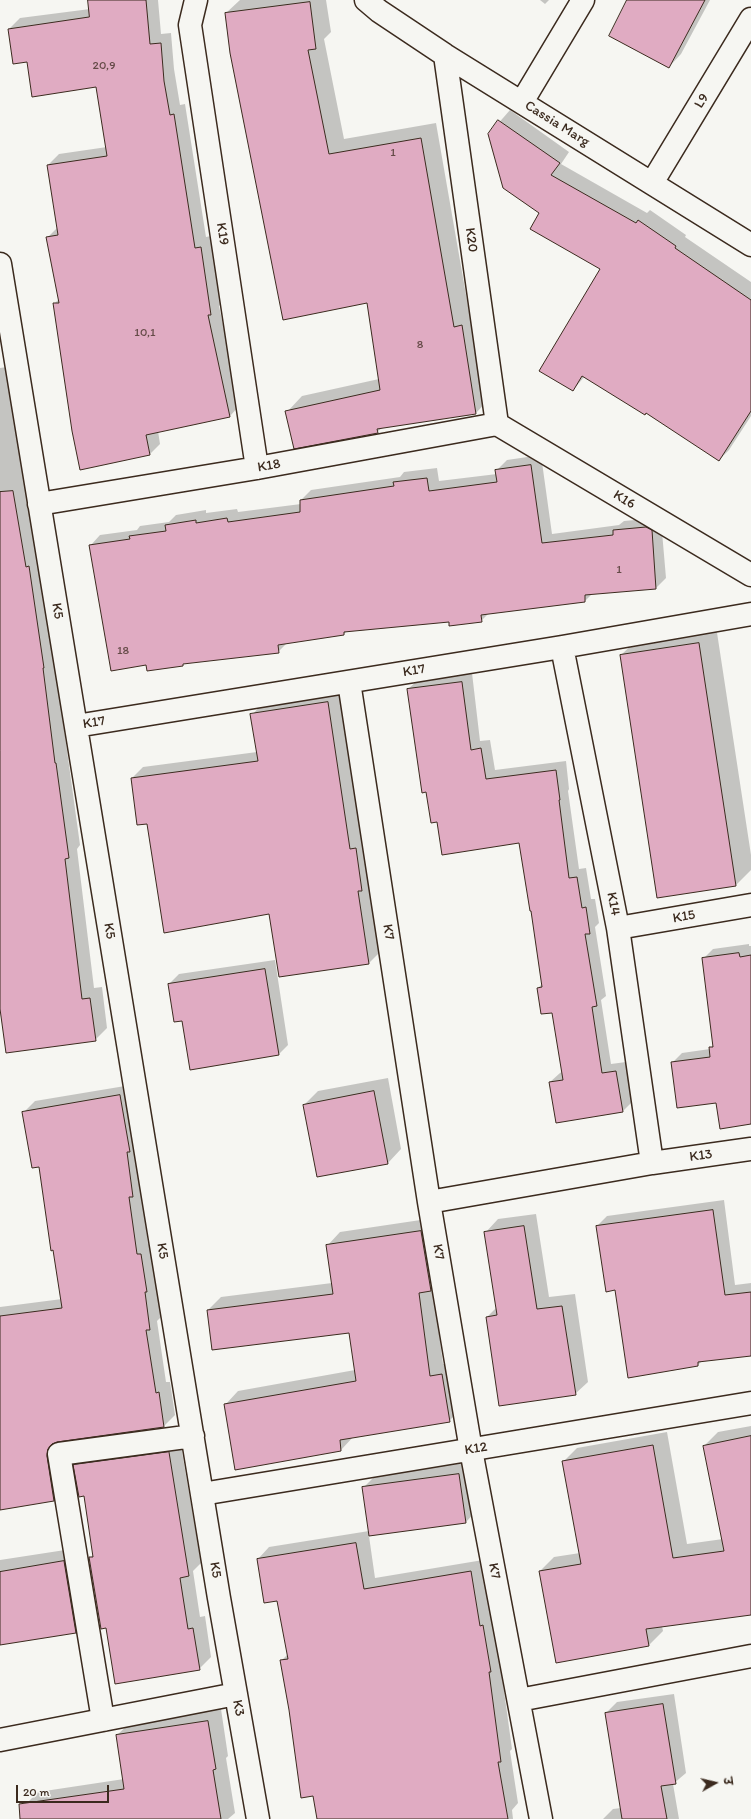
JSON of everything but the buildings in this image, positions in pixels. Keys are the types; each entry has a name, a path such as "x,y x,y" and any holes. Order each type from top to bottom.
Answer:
{"street":[{"name":"K19","path":"196,0 190,25 257,468"},
{"path":"522,102 583,0"},
{"name":"Cassia Marg","path":"377,4 445,55 751,244"},
{"name":"L9","path":"652,183 751,19"},
{"name":"K20","path":"445,55 497,424"},
{"name":"K5","path":"0,264 219,1598"},
{"name":"K18","path":"39,504 257,468 497,424"},
{"name":"K16","path":"497,424 751,575"},
{"name":"K17","path":"76,726 562,647 751,614"},
{"name":"K14","path":"562,647 618,928 652,1163"},
{"name":"K7","path":"349,682 429,1202 471,1450 541,1819"},
{"name":"K15","path":"618,928 751,905"},
{"name":"K13","path":"429,1202 652,1163 751,1149"},
{"name":"K12","path":"202,1494 751,1403"},
{"path":"104,1720 60,1454 193,1436"},
{"name":"K3","path":"219,1598 258,1819"},
{"path":"519,1700 751,1656"},
{"path":"0,1740 236,1694"}]}
